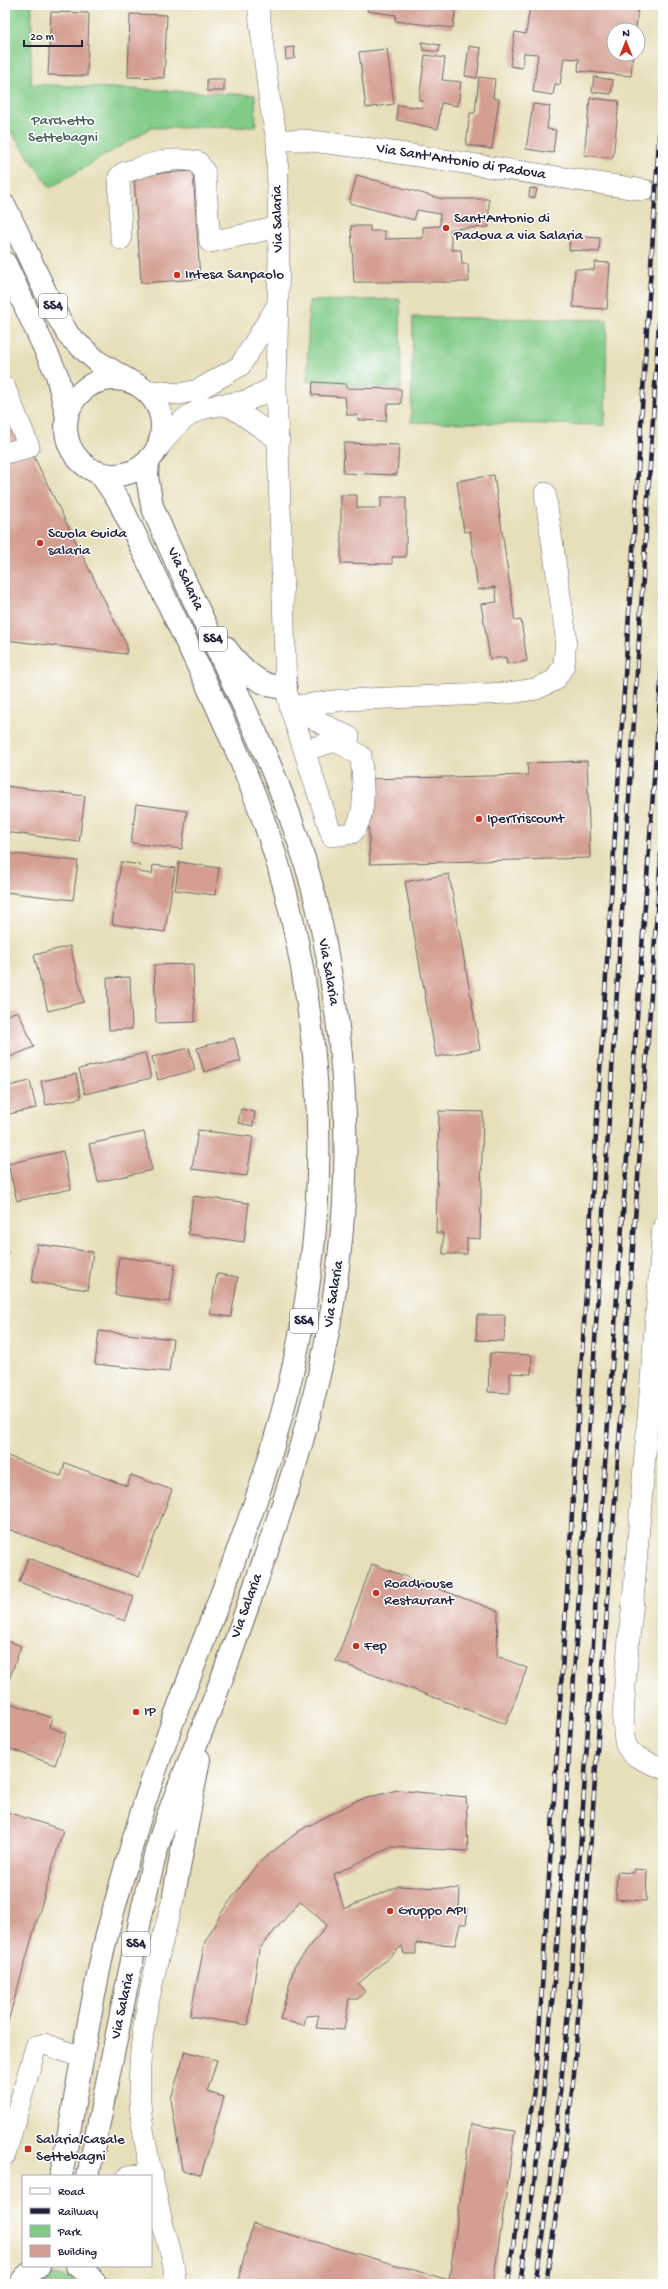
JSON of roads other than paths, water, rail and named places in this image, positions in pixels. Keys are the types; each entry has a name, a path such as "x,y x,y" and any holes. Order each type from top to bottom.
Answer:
{"main road":[{"name":"SS4","path":"5,206 54,310 70,336 98,362 138,386"},
{"name":"SS4","path":"5,262 57,375 67,417"},
{"path":"113,378 138,386 156,403 162,419 162,435 153,455 135,471 117,476 102,474 88,469 76,458 67,443 64,426 70,404 81,391 96,381 113,378"},
{"name":"Via Salaria","path":"88,2175 157,1846 183,1774 207,1718 277,1522 302,1444 314,1398 329,1324 339,1259 343,1217 345,1147 342,1077 332,987 318,910 290,814 259,737 152,506 147,476 153,455"},
{"name":"Via Salaria","path":"61,2175 104,1948 138,1824 259,1490 287,1394 304,1318 311,1275 316,1229 319,1156 316,1074 309,1005 291,911 276,857 256,798 225,722 119,501 102,474"},
{"path":"207,626 234,659 255,678 276,688 288,697"},
{"path":"174,1896 207,1718"},
{"path":"80,2267 96,2284"}],"street":[{"name":"Via Salaria","path":"258,5 270,104 277,140 279,227 276,385 288,697 332,836 352,833 356,828 362,802 361,756 343,739"},
{"name":"Via Sant'Antonio di Padova","path":"277,140 303,140 352,146 644,190"},
{"path":"121,239 119,177 123,173 162,160 190,160 198,162 205,173 210,242 279,227"},
{"path":"138,386 179,394 198,390 240,366 278,303"},
{"path":"153,455 171,432 190,415 219,404 241,402 263,393 276,385"},
{"path":"5,388 29,447 5,453"},
{"path":"219,404 233,408 279,440"},
{"path":"288,697 342,700 508,693 536,689 555,680 564,665 566,645 545,493"},
{"path":"288,697 310,716 343,739"},
{"path":"305,750 343,739"},
{"path":"663,1227 626,1678 623,1733 627,1748 644,1761 663,1768"},
{"path":"174,1896 150,1989 144,2025 140,2092 143,2128 162,2220 173,2261 175,2284"},
{"path":"5,2155 36,2046 45,2044 83,2058"},
{"path":"140,2175 152,2174"},
{"path":"161,2284 164,2268 162,2220"}],"tunnel":[{"path":"644,190 663,192"}],"railway":[{"path":"508,2284 537,2066 663,76"},
{"path":"520,2284 536,2169 556,1961 663,259"},
{"path":"535,2284 559,2101 576,1916 599,1548 663,654"},
{"path":"546,2284 563,2166 574,2074 663,827"}],"place":[{"name":"Sant'Antonio di Padova a via Salaria","path":"446,228"},
{"name":"Intesa Sanpaolo","path":"177,275"},
{"name":"Scuola Guida salaria","path":"40,543"},
{"name":"IperTriscount","path":"479,819"},
{"name":"Roadhouse Restaurant","path":"376,1593"},
{"name":"Fep","path":"356,1646"},
{"name":"IP","path":"136,1712"},
{"name":"Gruppo API","path":"390,1911"},
{"name":"Salaria/Casale Settebagni","path":"28,2149"}],"park label":[{"name":"Parchetto Settebagni","path":"63,130"}]}
